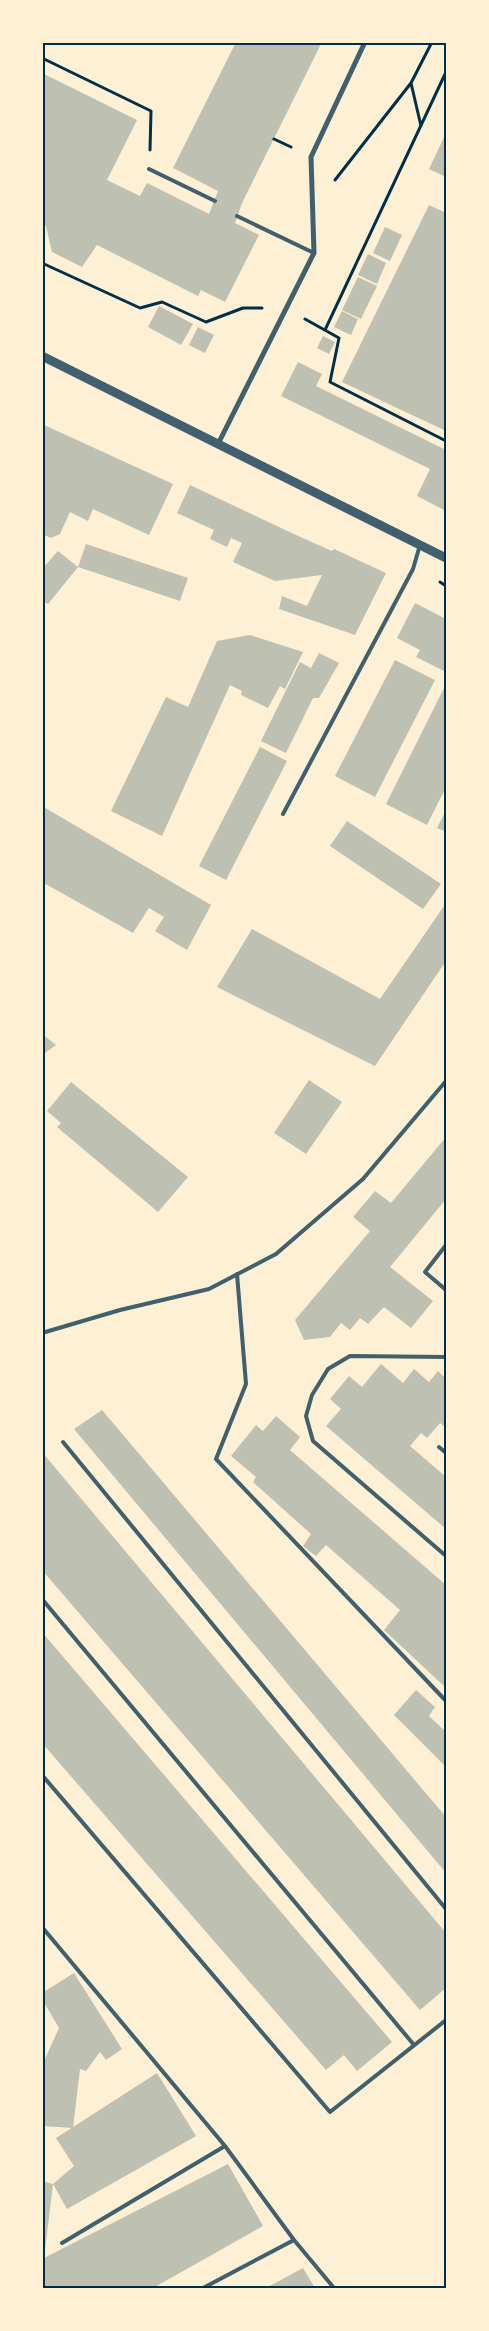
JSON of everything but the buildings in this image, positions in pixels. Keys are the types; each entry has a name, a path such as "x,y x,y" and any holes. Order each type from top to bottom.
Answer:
{"street":[{"path":"218,444 314,253 311,157 366,42"},
{"path":"42,356 446,558"}],"lane":[{"path":"149,169 215,201"},
{"path":"237,216 314,253"},
{"path":"284,814 413,569 420,545"},
{"path":"42,1333 120,1310 209,1289 276,1254 363,1178 446,1082"},
{"path":"446,1245 425,1272 446,1290"},
{"path":"237,1274 246,1384 216,1459 446,1701"},
{"path":"446,1357 350,1356 328,1369 312,1394 306,1416 313,1441 446,1556"},
{"path":"63,1442 446,1909"},
{"path":"439,1447 446,1453"},
{"path":"42,1599 414,2045"},
{"path":"42,1775 330,2112 446,2020"},
{"path":"42,1927 224,2146 294,2240 334,2288"},
{"path":"62,2244 224,2146"},
{"path":"203,2288 294,2240"}],"path":[{"path":"312,208 411,83 432,42"},
{"path":"42,58 151,111 149,169"},
{"path":"325,330 446,72"},
{"path":"411,83 421,126"},
{"path":"42,263 140,308 162,302 206,322 243,308 287,309 339,338 330,382 446,441"}]}
